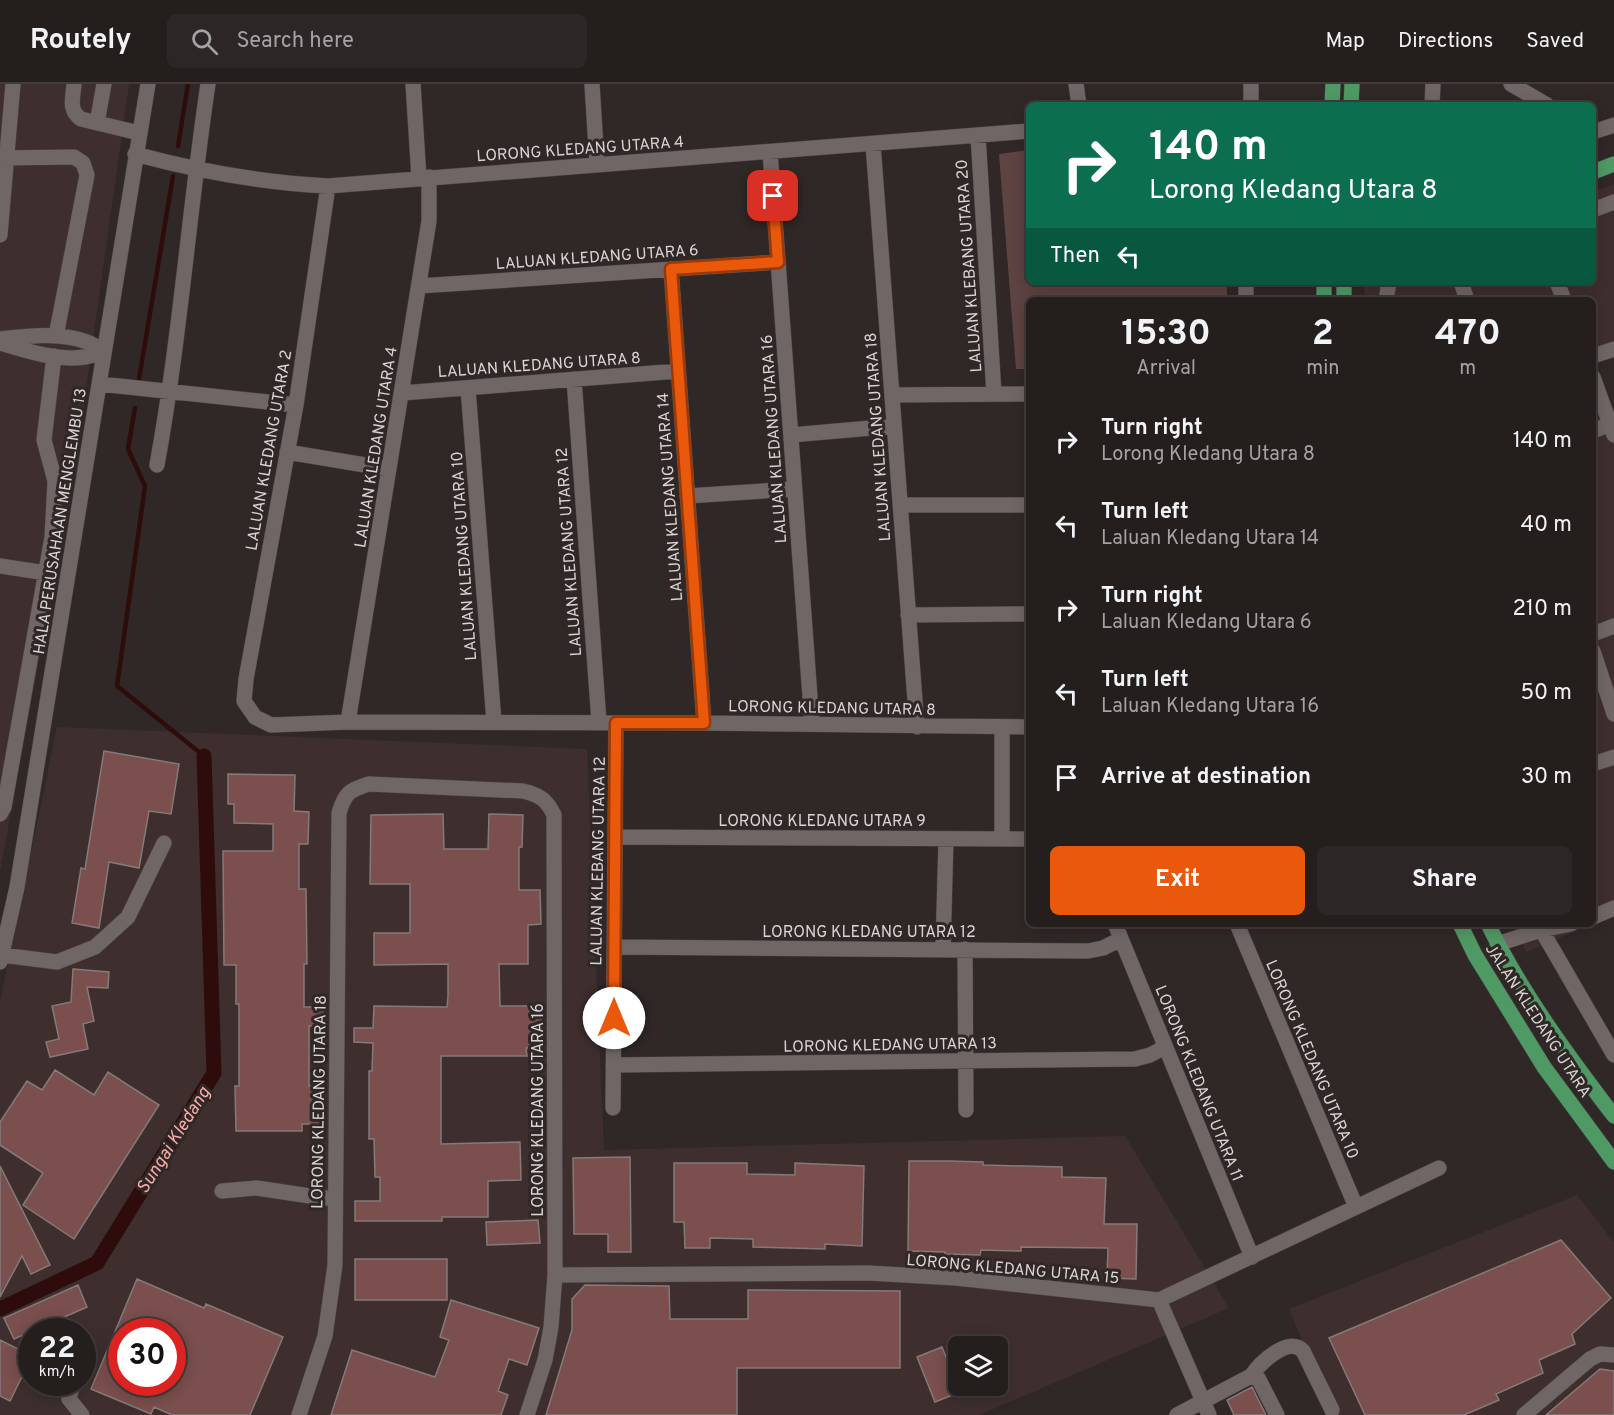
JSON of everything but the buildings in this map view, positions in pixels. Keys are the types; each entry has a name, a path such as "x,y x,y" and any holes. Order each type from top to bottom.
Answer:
{"main road":[{"path":"1332,102 1333,84"},
{"path":"1351,102 1352,84"},
{"path":"1596,171 1614,164"},
{"name":"JALAN KLEDANG UTARA","path":"1461,927 1474,955 1544,1067 1614,1162"},
{"name":"JALAN KLEDANG UTARA","path":"1489,927 1497,944 1565,1051 1614,1116"}],"street":[{"path":"0,235 4,158 13,84"},
{"path":"74,84 72,108 75,115 81,119 139,133"},
{"path":"97,123 104,84"},
{"name":"HALA PERUSAHAAN MENGLEMBU 13","path":"1,959 17,887 148,84"},
{"path":"157,465 171,391 195,170 208,84"},
{"name":"LALUAN KLEDANG UTARA 4","path":"348,722 429,221 413,84"},
{"path":"592,84 597,164"},
{"path":"1076,84 1079,102"},
{"path":"1251,84 1251,102"},
{"path":"1432,102 1433,84"},
{"path":"1511,84 1542,102"},
{"path":"1596,131 1614,125"},
{"name":"LORONG KLEDANG UTARA 4","path":"135,154 195,170 295,184 328,186 1026,131"},
{"name":"LALUAN KLEBANG UTARA 20","path":"978,135 994,394"},
{"name":"LALUAN KLEDANG UTARA 18","path":"873,144 917,727"},
{"name":"LALUAN KLEDANG UTARA 16","path":"770,152 812,724"},
{"path":"4,158 74,157 83,163 87,175 56,336"},
{"name":"LALUAN KLEDANG UTARA 2","path":"255,717 244,701 246,679 296,405 328,186"},
{"path":"1596,209 1614,202"},
{"name":"LALUAN KLEDANG UTARA 6","path":"419,286 778,262"},
{"name":"LALUAN KLEDANG UTARA 14","path":"671,269 704,723"},
{"path":"0,341 36,335 56,336 88,342 104,352"},
{"path":"0,341 32,353 54,356 85,357 104,352"},
{"path":"1596,355 1614,349"},
{"path":"0,814 4,807 52,537 56,481 45,440 54,356"},
{"name":"LALUAN KLEDANG UTARA 8","path":"402,393 678,371"},
{"name":"LALUAN KLEDANG UTARA 12","path":"574,380 599,722"},
{"path":"100,384 296,405"},
{"path":"1596,385 1612,429 1596,430"},
{"name":"LALUAN KLEDANG UTARA 10","path":"468,388 494,722"},
{"path":"892,395 1026,394"},
{"path":"790,435 894,426"},
{"path":"286,452 389,469"},
{"path":"687,495 794,489"},
{"path":"900,505 1026,505"},
{"path":"0,566 46,573"},
{"path":"908,615 1026,614"},
{"path":"1596,633 1614,626"},
{"path":"1596,660 1614,714"},
{"name":"LORONG KLEDANG UTARA 8","path":"255,717 271,725 348,722 599,722 1026,727"},
{"name":"LALUAN KLEBANG UTARA 12","path":"613,1108 616,723"},
{"path":"1002,727 1002,839"},
{"path":"1596,763 1614,757"},
{"name":"LORONG KLEDANG UTARA 16","path":"352,789 369,783 523,791 538,794 548,803 554,815 555,1275 551,1327 545,1360 527,1415"},
{"name":"LORONG KLEDANG UTARA 18","path":"299,1415 325,1336 335,1265 339,813 343,799 352,789"},
{"name":"LORONG KLEDANG UTARA 9","path":"616,837 1026,839"},
{"path":"943,949 946,839"},
{"path":"1,959 57,962 95,947 128,917 164,843"},
{"path":"1596,916 1614,908"},
{"name":"LORONG KLEDANG UTARA 11","path":"1116,927 1252,1257"},
{"name":"LORONG KLEDANG UTARA 10","path":"1238,927 1356,1207"},
{"path":"1497,944 1539,927 1614,1055"},
{"name":"LORONG KLEDANG UTARA 12","path":"615,947 1088,951 1103,948 1121,939"},
{"path":"965,950 966,1110"},
{"name":"LORONG KLEDANG UTARA 13","path":"614,1065 1135,1059 1166,1047"},
{"path":"1206,1408 1159,1300 1439,1168"},
{"path":"222,1191 257,1188 335,1198"},
{"name":"LORONG KLEDANG UTARA 15","path":"555,1275 879,1274 956,1278 1159,1300"},
{"path":"1177,1415 1206,1408 1251,1376 1267,1357 1294,1345 1304,1351 1332,1410"},
{"path":"1524,1415 1590,1359 1600,1354 1612,1354"},
{"path":"1251,1376 1258,1378 1277,1415"},
{"path":"70,1396 69,1399 82,1415"}],"shaded area":[{"path":"0,84 129,84 77,452 0,872"},
{"path":"1026,150 1026,285 1227,285 1227,297 1026,297 1026,369 1016,369 999,154"},
{"path":"1614,184 1614,350 1596,357 1596,297 1365,297 1364,285 1596,285 1596,191"},
{"path":"1596,370 1614,418 1614,915 1596,923"},
{"path":"57,727 587,749 604,1150 1125,1136 1229,1308 979,1415 0,1415 0,1002"},
{"path":"1514,927 1585,927 1526,952"},
{"path":"1577,1195 1614,1242 1614,1415 1333,1415 1289,1309"}],"waterway":[{"path":"178,146 188,84"},
{"path":"139,379 173,176"},
{"path":"135,408 128,449 145,486 117,686 204,756"},
{"name":"Sungai Kledang","path":"0,1309 97,1263 214,1073 204,756"}],"route":[{"path":"614,1018 616,723 704,723 671,269 778,262 773,196"}]}
